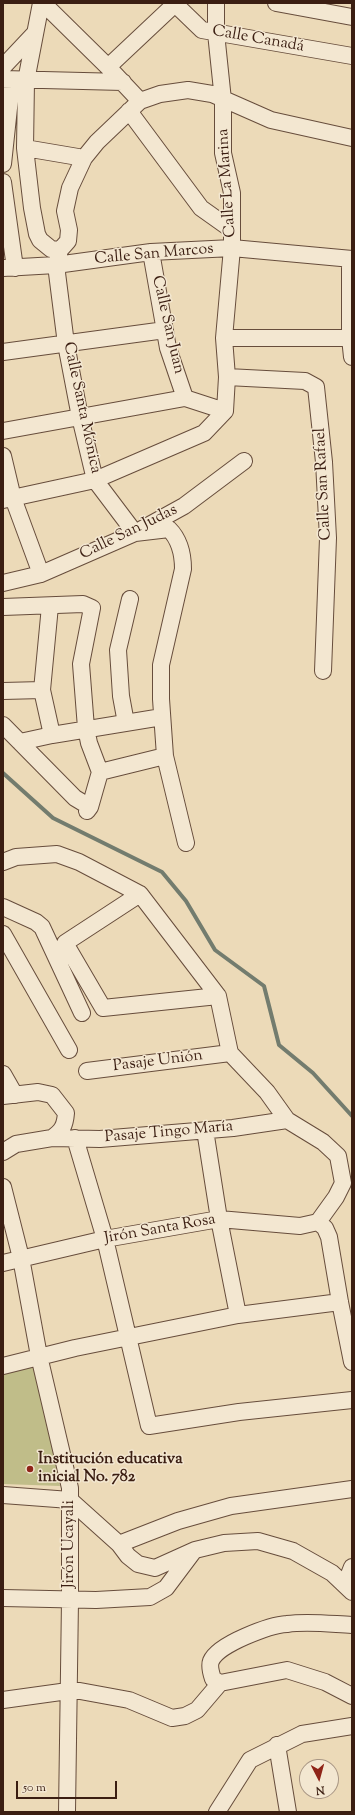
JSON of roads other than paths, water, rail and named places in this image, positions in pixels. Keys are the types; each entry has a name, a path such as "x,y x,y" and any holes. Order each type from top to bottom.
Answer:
{"street":[{"path":"3,164 14,80 35,33 42,3"},
{"path":"42,3 123,82 134,106 201,208 232,230"},
{"path":"108,67 174,3"},
{"name":"Calle Canadá","path":"174,3 202,30 352,56"},
{"name":"Calle La Marina","path":"216,3 216,33 223,100 223,153 232,193 232,248 224,338 227,376 225,411"},
{"path":"276,3 305,6 352,17"},
{"path":"3,67 35,33"},
{"path":"14,80 123,82"},
{"path":"14,80 37,234 40,240 51,249 58,258 68,241 69,230 65,211 70,188 84,158 97,142 134,106 160,94 188,90 212,94 271,120 352,138"},
{"path":"25,148 84,158"},
{"path":"3,182 9,268"},
{"name":"Calle San Marcos","path":"9,268 58,258 232,248 351,259"},
{"name":"Calle San Juan","path":"151,252 168,348 185,398"},
{"name":"Calle Santa Mónica","path":"58,258 66,344 80,417 95,480 135,533"},
{"path":"351,259 352,357"},
{"path":"3,352 165,330"},
{"path":"224,338 351,338"},
{"name":"Calle San Rafael","path":"227,376 305,381 316,387 324,462 328,538 323,671"},
{"path":"3,431 185,398 225,411 204,433 95,480 8,499"},
{"path":"3,456 8,499 41,574"},
{"name":"Calle San Judas","path":"3,583 41,574 135,533 184,506 244,462"},
{"path":"135,533 169,529 175,535 183,554 183,569 161,665 162,717 166,756 186,843"},
{"path":"126,723 121,696 118,650 130,599"},
{"path":"3,607 83,604 92,608 81,664 86,728 89,743 100,772 88,809 74,798 3,725"},
{"path":"50,606 42,690 52,735"},
{"path":"3,692 42,690"},
{"path":"20,742 86,728 162,717"},
{"path":"100,772 166,756"},
{"path":"3,862 16,857 57,854 79,862 140,894 218,996 230,1053 267,1092 287,1120 323,1142 338,1156 343,1183 336,1197 318,1222 325,1228 329,1237 352,1362"},
{"path":"140,894 64,943 102,1008 218,996"},
{"path":"3,907 42,927 82,1013"},
{"path":"26,918 3,934 69,1050"},
{"name":"Pasaje Unión","path":"87,1071 230,1053"},
{"path":"3,1074 9,1096 38,1092 52,1096 60,1104 66,1113 65,1123 61,1132 52,1138"},
{"name":"Pasaje Tingo María","path":"3,1152 16,1144 52,1138 100,1139 233,1128 287,1120"},
{"path":"204,1130 219,1219 238,1315"},
{"path":"75,1138 105,1240 129,1338 148,1426 239,1412 352,1400"},
{"name":"Jirón Ucayali","path":"3,1187 21,1258 39,1356 70,1488 70,1600 66,1812"},
{"name":"Jirón Santa Rosa","path":"3,1263 105,1240 219,1219 300,1226 318,1222"},
{"path":"3,1366 39,1356 238,1315 340,1302"},
{"path":"119,1544 178,1521 231,1506 352,1489"},
{"path":"3,1495 70,1500 119,1544 128,1556 138,1564 155,1568 195,1550 224,1543 258,1541 293,1551 332,1572 348,1588"},
{"path":"3,1598 70,1600 150,1597 166,1588 195,1550"},
{"path":"348,1588 352,1567"},
{"path":"220,1683 213,1679 210,1669 211,1661 218,1652 248,1635 287,1624 352,1625"},
{"path":"3,1700 68,1691 80,1691 129,1700 172,1718 185,1716 197,1710 220,1683 286,1670 325,1682 352,1696"},
{"path":"217,1812 250,1760 277,1745 302,1734 352,1726"},
{"path":"277,1745 288,1812"}],"waterway":[{"path":"3,773 53,818 162,872 186,901 215,950 264,986 279,1045 313,1073 352,1116"}],"place":[{"name":"Institución educativa inicial No. 782","path":"30,1469"}]}
